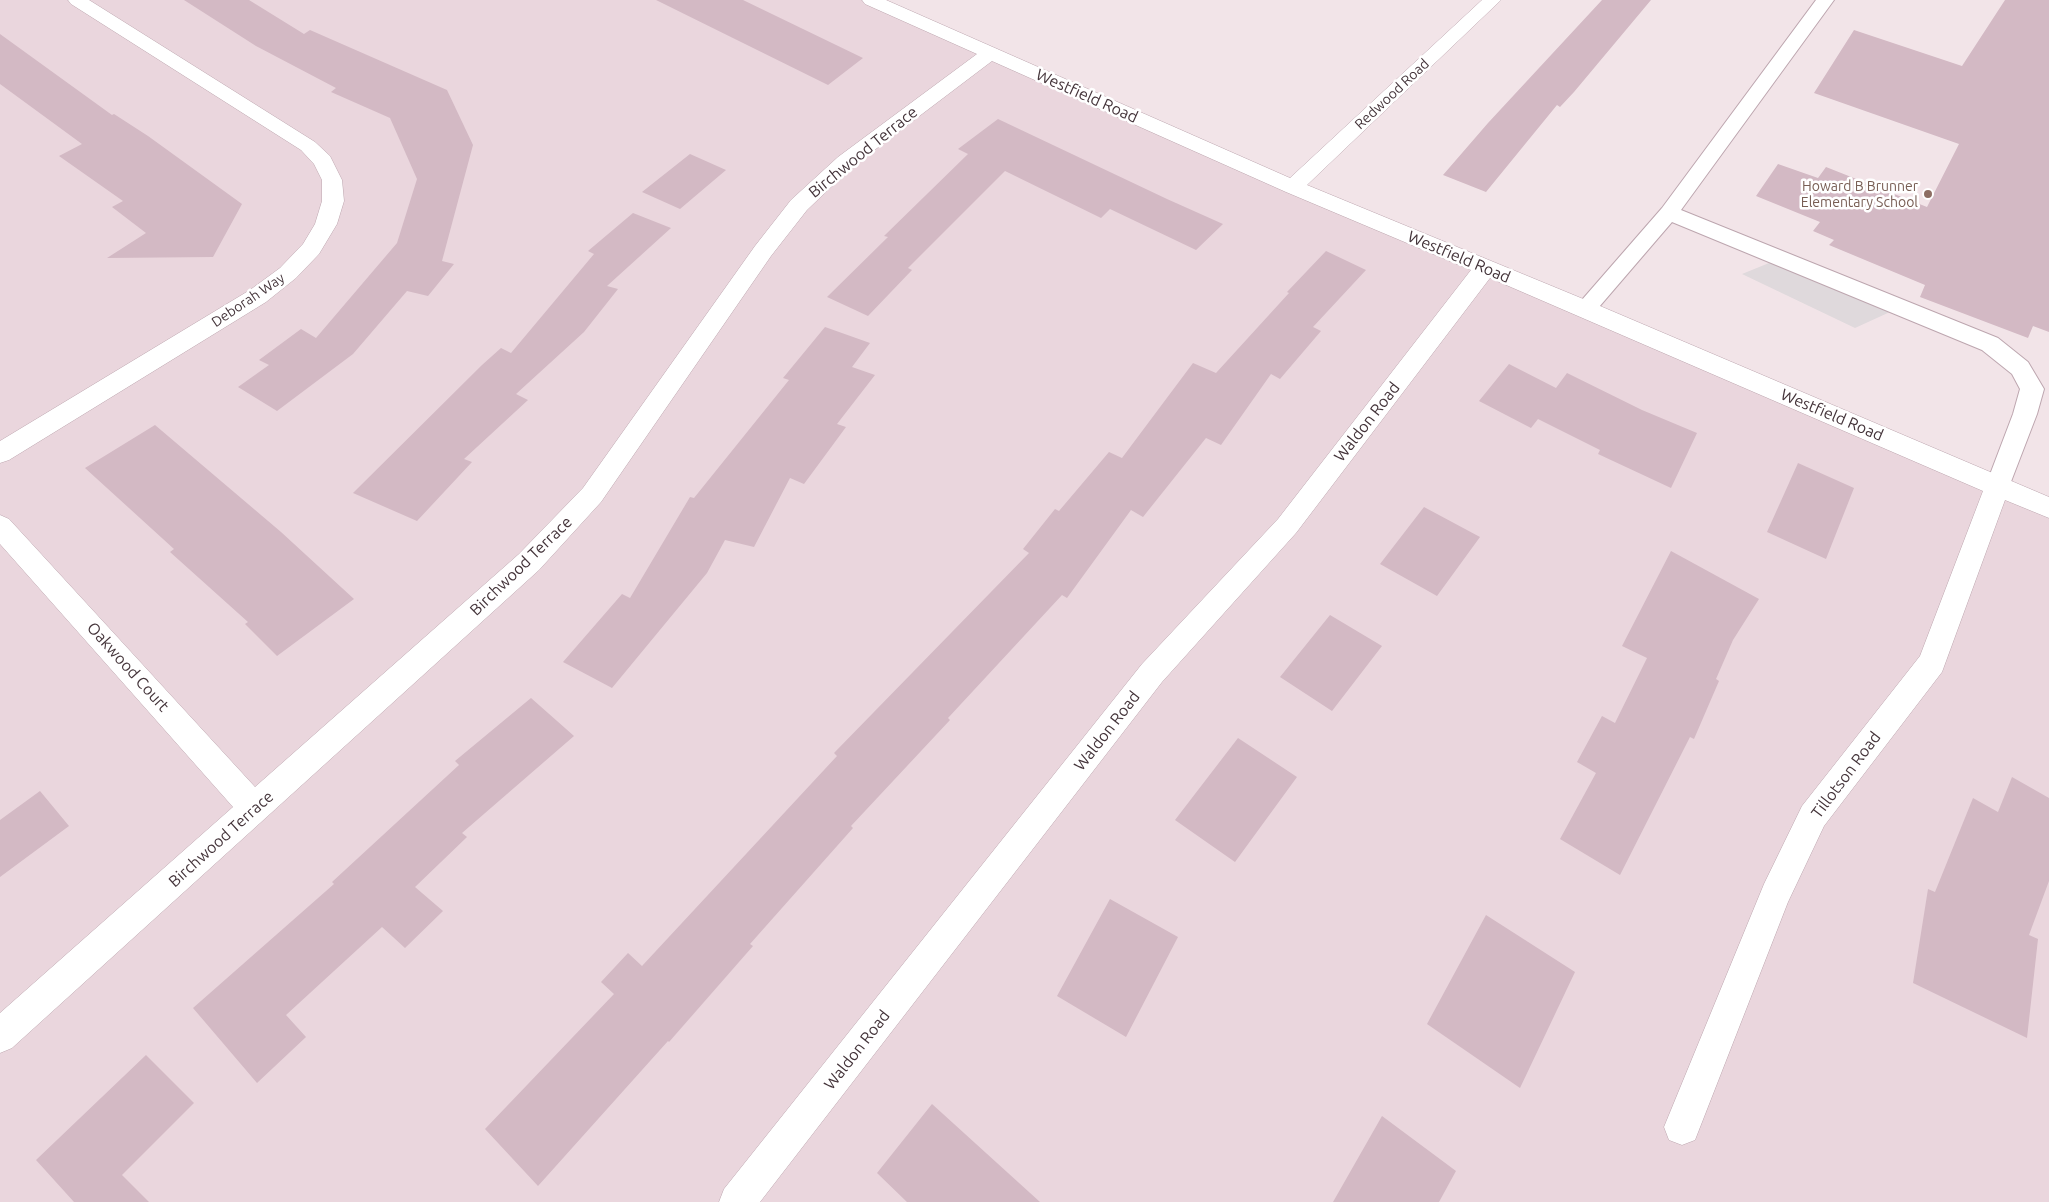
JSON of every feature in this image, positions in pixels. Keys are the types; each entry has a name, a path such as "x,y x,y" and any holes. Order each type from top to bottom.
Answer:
{"street":[{"name":"Deborah Way","path":"0,453 266,290 288,273 311,249 326,224 333,201 332,180 323,161 308,146 77,0"},
{"name":"Westfield Road","path":"871,0 1293,187 1585,309 2049,508"},
{"name":"Redwood Road","path":"1293,187 1492,0"},
{"name":"Birchwood Terrace","path":"0,1036 530,562 592,495 763,251 799,204 845,162 990,53"},
{"name":"Waldon Road","path":"737,1202 1152,673 1287,526 1485,268"},
{"name":"Tillotson Road","path":"1682,1127 1776,895 1813,816 1932,663 1998,485"},
{"name":"Oakwood Court","path":"0,526 255,809"}],"lane":[{"path":"1585,309 1669,213 1825,0"},
{"path":"1669,213 1990,344 2020,368 2032,389 1998,485"}],"shaded area":[{"path":"0,0 862,0 2049,511 2049,1202 0,1202"},
{"path":"1774,261 1890,312 1855,328 1742,274"}],"building":[{"path":"184,0 249,0 304,34 310,30 447,90 473,145 442,261 454,264 428,296 407,291 353,354 277,411 238,387 269,365 259,360 301,329 316,338 397,243 417,179 390,118 331,92 336,88 256,46"},
{"path":"656,0 743,0 863,58 828,85"},
{"path":"1602,0 1651,0 1574,92 1560,107 1557,105 1486,192 1443,175 1488,123"},
{"path":"2005,0 2049,0 2049,332 2033,326 2028,338 1920,297 1925,285 1829,245 1834,240 1813,231 1820,222 1756,196 1778,164 1818,178 1826,167 1927,207 1959,144 1814,93 1854,30 1962,66"},
{"path":"0,34 112,115 114,114 148,136 242,204 213,257 107,258 146,233 112,207 123,201 59,156 82,144 0,84"},
{"path":"998,119 1223,224 1196,250 1110,209 1101,218 1005,171 908,268 912,270 868,316 827,297 888,237 884,236 968,154 958,149"},
{"path":"690,154 726,170 680,209 642,192"},
{"path":"633,213 671,228 607,286 618,289 584,332 516,394 528,400 464,459 472,462 417,521 353,493 501,348 511,353 594,254 588,251"},
{"path":"1326,251 1366,270 1313,327 1321,331 1280,379 1271,374 1221,445 1206,438 1143,517 1131,510 1067,598 1062,595 948,718 950,720 851,826 853,828 750,944 753,946 669,1042 538,1186 485,1129 614,994 601,982 628,953 642,966 837,756 834,753 1029,553 1023,549 1055,509 1059,511 1109,452 1122,458 1193,363 1216,373 1289,293 1287,292"},
{"path":"825,327 870,343 852,367 875,375 837,424 846,427 804,484 790,478 754,547 725,540 707,573 612,688 563,662 622,594 630,598 690,497 694,498 789,380 783,378"},
{"path":"1509,364 1556,388 1567,373 1642,410 1697,433 1671,488 1598,454 1600,450 1538,419 1531,428 1479,401"},
{"path":"155,425 281,532 354,599 277,656 245,624 248,622 170,552 174,549 85,468"},
{"path":"1798,463 1854,488 1826,559 1767,532"},
{"path":"1424,507 1480,537 1437,596 1380,564"},
{"path":"1671,551 1759,599 1733,640 1716,679 1719,681 1694,739 1690,737 1620,875 1560,839 1596,773 1577,762 1602,716 1615,723 1647,658 1622,646"},
{"path":"1330,615 1382,646 1332,711 1280,677"},
{"path":"531,698 574,736 462,833 467,837 415,887 443,911 405,948 382,927 286,1015 306,1037 257,1083 193,1008 334,884 332,882 459,765 455,761"},
{"path":"1238,738 1297,777 1235,862 1175,820"},
{"path":"2012,777 2049,798 2049,881 2029,935 2038,939 2027,1038 1913,983 1928,889 1935,892 1973,798 1998,812"},
{"path":"40,791 69,826 0,877 0,820"},
{"path":"1110,899 1178,937 1126,1037 1057,996"},
{"path":"1486,915 1575,972 1520,1088 1427,1024"},
{"path":"146,1055 194,1103 122,1175 149,1202 74,1202 36,1160"},
{"path":"932,1104 1040,1202 907,1202 877,1173"},
{"path":"1382,1116 1456,1171 1439,1202 1333,1202"}],"place":[{"name":"Howard B Brunner Elementary School","path":"1928,194"}]}
